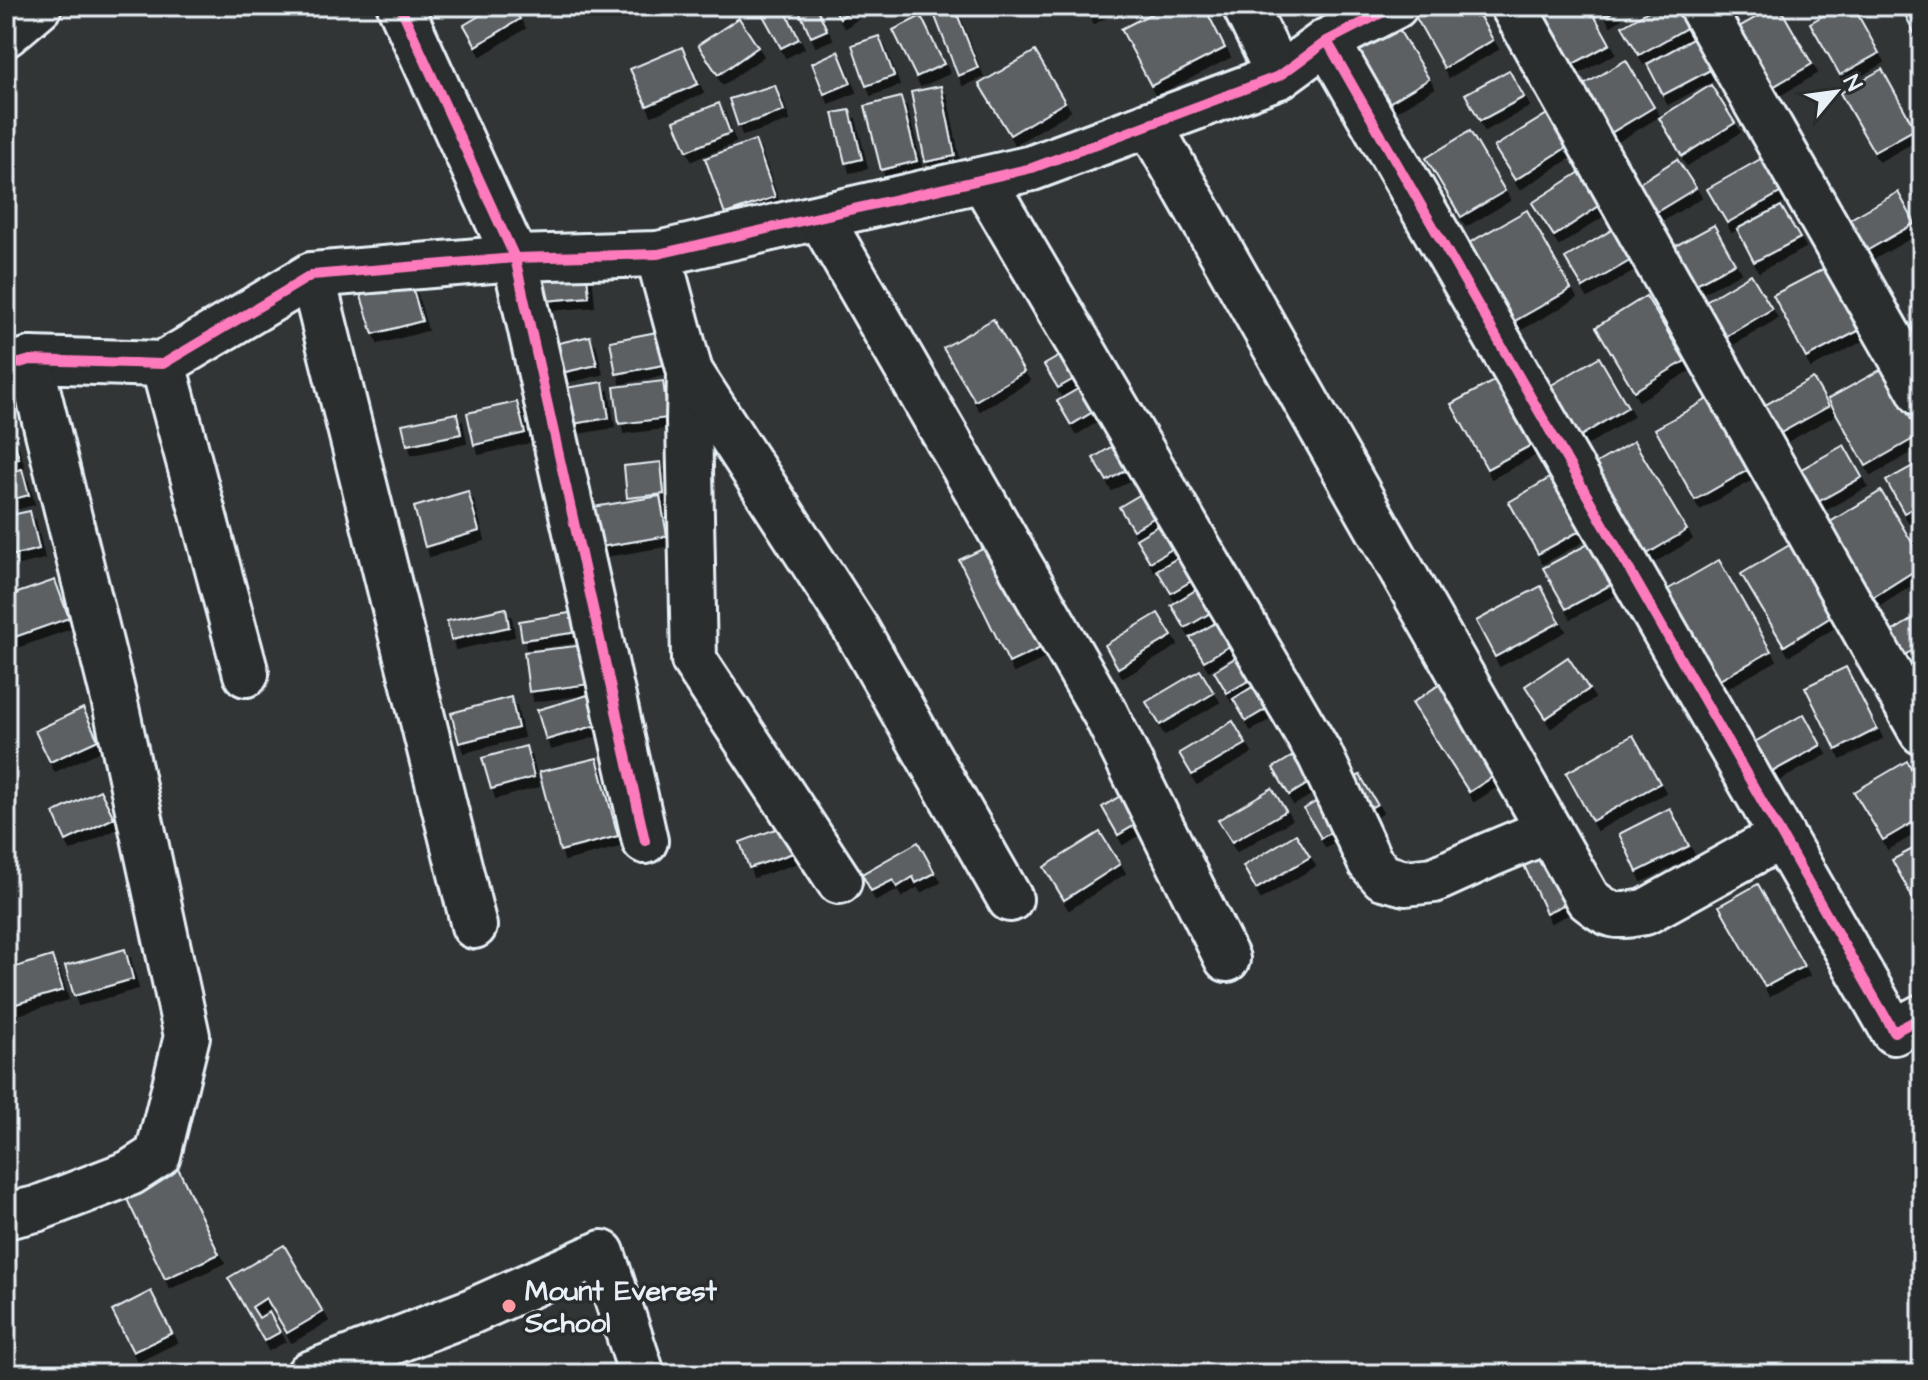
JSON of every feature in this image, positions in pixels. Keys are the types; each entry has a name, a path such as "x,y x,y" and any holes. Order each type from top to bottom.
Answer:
{"street":[{"path":"6,34 39,6"},
{"path":"400,6 515,258 645,841"},
{"path":"1245,6 1279,76"},
{"path":"6,1216 36,1209 130,1173 158,1155 187,1036 115,703 18,363 163,364 312,275 515,258 658,254 1032,168 1279,76 1327,41 1395,6"},
{"path":"1513,6 1922,732"},
{"path":"1701,6 1922,394"},
{"path":"1327,41 1894,1032 1922,1017"},
{"path":"1149,124 1588,899 1604,912 1620,917 1645,912 1782,836"},
{"path":"983,180 1320,755 1370,862 1383,877 1405,883 1434,880 1549,830"},
{"path":"820,217 1106,715 1227,959"},
{"path":"658,254 690,372 694,660 839,881"},
{"path":"312,275 474,926"},
{"path":"163,364 246,674"},
{"path":"690,372 856,629 1010,899"},
{"path":"309,1374 470,1312 602,1253 642,1374"}],"building":[{"path":"496,6 512,6 520,19 476,46 464,25"},
{"path":"768,6 783,6 799,39 781,48 760,10"},
{"path":"797,6 816,6 827,30 811,37"},
{"path":"832,6 857,6 840,18"},
{"path":"954,6 978,68 958,76 933,11"},
{"path":"1085,6 1105,6 1089,14"},
{"path":"1166,6 1204,6 1225,48 1151,86 1121,29"},
{"path":"1429,6 1474,6 1493,40 1444,68 1414,14"},
{"path":"1554,6 1589,6 1610,44 1562,70 1532,18"},
{"path":"1600,6 1621,6 1606,16"},
{"path":"1657,6 1674,6 1686,28 1639,55 1622,26"},
{"path":"1779,6 1812,64 1759,95 1725,35"},
{"path":"1840,6 1853,6 1879,53 1840,75 1810,23"},
{"path":"1922,6 1922,48 1905,15"},
{"path":"1390,15 1429,79 1387,104 1349,40"},
{"path":"921,16 944,64 916,77 893,30"},
{"path":"739,18 758,47 718,75 698,45"},
{"path":"879,36 894,76 866,86 852,45"},
{"path":"1694,38 1712,69 1663,95 1647,64"},
{"path":"682,47 698,84 647,106 630,69"},
{"path":"838,51 851,83 824,94 812,63"},
{"path":"1035,51 1065,102 1010,135 979,84"},
{"path":"1626,60 1654,107 1604,137 1577,89"},
{"path":"1882,69 1915,129 1874,152 1840,93"},
{"path":"1509,70 1524,97 1480,121 1465,94"},
{"path":"775,85 784,111 738,126 729,99"},
{"path":"1711,85 1735,123 1682,156 1659,118"},
{"path":"941,86 955,156 925,162 911,92"},
{"path":"901,97 917,161 881,170 865,106"},
{"path":"719,103 730,133 687,151 674,121"},
{"path":"850,110 862,159 845,163 833,113"},
{"path":"1552,111 1572,144 1515,180 1494,147"},
{"path":"1470,131 1505,191 1461,217 1426,158"},
{"path":"755,140 775,197 725,214 705,158"},
{"path":"1764,157 1783,191 1727,223 1707,189"},
{"path":"1677,159 1696,188 1645,219 1627,191"},
{"path":"1580,172 1602,204 1554,236 1532,203"},
{"path":"1922,190 1922,210 1914,195"},
{"path":"1898,192 1915,223 1861,254 1843,223"},
{"path":"1781,206 1800,238 1754,262 1737,229"},
{"path":"1527,210 1571,289 1513,322 1469,243"},
{"path":"1714,225 1735,263 1687,289 1666,251"},
{"path":"1615,228 1633,259 1583,288 1565,258"},
{"path":"586,264 589,297 534,302 530,268"},
{"path":"1825,268 1858,331 1806,358 1773,295"},
{"path":"1751,274 1772,309 1720,340 1699,305"},
{"path":"410,279 422,321 373,334 360,293"},
{"path":"1646,296 1685,361 1634,391 1596,327"},
{"path":"993,319 1024,372 975,401 943,348"},
{"path":"657,332 663,365 616,374 610,341"},
{"path":"1098,334 1112,357 1058,388 1044,365"},
{"path":"590,336 597,365 556,374 550,345"},
{"path":"1599,357 1628,407 1574,440 1543,390"},
{"path":"1882,369 1920,435 1866,466 1828,399"},
{"path":"1111,370 1124,393 1071,425 1057,401"},
{"path":"1499,378 1535,443 1487,469 1451,404"},
{"path":"1813,378 1829,406 1768,440 1753,412"},
{"path":"663,381 668,418 619,424 614,387"},
{"path":"603,382 609,418 566,425 559,389"},
{"path":"1713,396 1753,467 1695,500 1655,429"},
{"path":"517,402 525,433 474,445 467,413"},
{"path":"457,413 461,434 407,445 402,424"},
{"path":"1147,425 1161,450 1107,481 1093,458"},
{"path":"9,426 19,458 6,462 6,427"},
{"path":"1634,441 1687,530 1647,554 1593,465"},
{"path":"1844,445 1862,477 1809,507 1791,475"},
{"path":"1922,461 1922,503 1904,513 1886,481"},
{"path":"661,462 664,494 627,498 624,466"},
{"path":"22,469 29,495 6,501 6,473"},
{"path":"1173,475 1187,498 1133,530 1119,507"},
{"path":"1555,475 1585,528 1538,554 1509,502"},
{"path":"468,491 479,531 425,547 414,507"},
{"path":"1881,491 1922,559 1922,566 1862,604 1817,530"},
{"path":"660,496 667,536 588,549 581,509"},
{"path":"1190,507 1204,530 1150,562 1136,539"},
{"path":"30,511 39,549 6,557 6,516"},
{"path":"1922,519 1922,538 1914,523"},
{"path":"1019,532 1068,635 1009,663 959,560"},
{"path":"1211,538 1225,561 1171,593 1157,570"},
{"path":"1796,541 1839,612 1784,646 1741,574"},
{"path":"1590,543 1612,584 1566,609 1543,568"},
{"path":"1719,560 1771,651 1716,682 1665,591"},
{"path":"1224,573 1239,596 1185,628 1171,605"},
{"path":"55,580 69,618 9,639 6,631 6,597"},
{"path":"1541,586 1560,622 1495,657 1476,621"},
{"path":"1244,606 1258,629 1204,661 1190,638"},
{"path":"506,608 509,627 451,640 447,621"},
{"path":"576,612 579,632 522,640 519,621"},
{"path":"1158,613 1172,636 1118,668 1105,645"},
{"path":"1922,613 1922,645 1903,656 1890,633"},
{"path":"1267,638 1281,662 1227,693 1214,671"},
{"path":"585,645 590,684 529,692 524,652"},
{"path":"1568,657 1589,689 1546,718 1525,686"},
{"path":"1286,666 1300,689 1246,721 1233,699"},
{"path":"1846,667 1877,729 1836,750 1805,687"},
{"path":"1200,670 1214,693 1160,725 1146,702"},
{"path":"1458,672 1516,762 1469,792 1412,703"},
{"path":"588,695 597,725 546,740 537,710"},
{"path":"511,697 518,728 459,743 451,713"},
{"path":"83,708 98,740 50,762 35,731"},
{"path":"1804,714 1821,745 1770,773 1753,743"},
{"path":"1233,721 1246,744 1192,775 1179,753"},
{"path":"1633,735 1660,783 1592,821 1566,773"},
{"path":"1321,739 1337,766 1289,795 1273,768"},
{"path":"526,746 534,777 491,789 482,758"},
{"path":"597,758 618,836 560,851 539,772"},
{"path":"1907,761 1922,786 1922,817 1883,840 1854,792"},
{"path":"1360,775 1377,804 1321,838 1304,809"},
{"path":"1154,776 1170,804 1118,835 1102,807"},
{"path":"1272,788 1286,811 1232,842 1218,820"},
{"path":"100,790 114,818 66,841 53,813"},
{"path":"1670,808 1689,846 1637,872 1619,834"},
{"path":"784,826 793,853 749,868 740,842"},
{"path":"1566,828 1595,890 1546,913 1517,850"},
{"path":"1100,832 1120,864 1064,900 1044,867"},
{"path":"1296,834 1310,857 1256,889 1243,866"},
{"path":"918,842 935,873 916,883 913,877 897,887 893,880 871,891 862,874"},
{"path":"1922,844 1922,915 1892,860"},
{"path":"1758,884 1804,966 1765,987 1719,906"},
{"path":"125,949 133,979 74,996 65,966"},
{"path":"52,956 63,990 6,1007 6,970"},
{"path":"178,1168 219,1254 165,1279 124,1193"},
{"path":"284,1245 323,1312 287,1333 266,1298 252,1307 259,1318 269,1312 280,1332 264,1341 228,1278"},
{"path":"151,1291 172,1333 133,1352 112,1311"},
{"path":"451,1366 455,1374 436,1374"}],"cycle path":[{"path":"400,6 515,258 658,254 1032,168 1279,76 1327,41 1395,6"},
{"path":"1327,41 1894,1032 1922,1017"},
{"path":"6,367 30,360 163,364 312,275 515,258 645,841"}],"place":[{"name":"Mount Everest School","path":"509,1306"}]}
